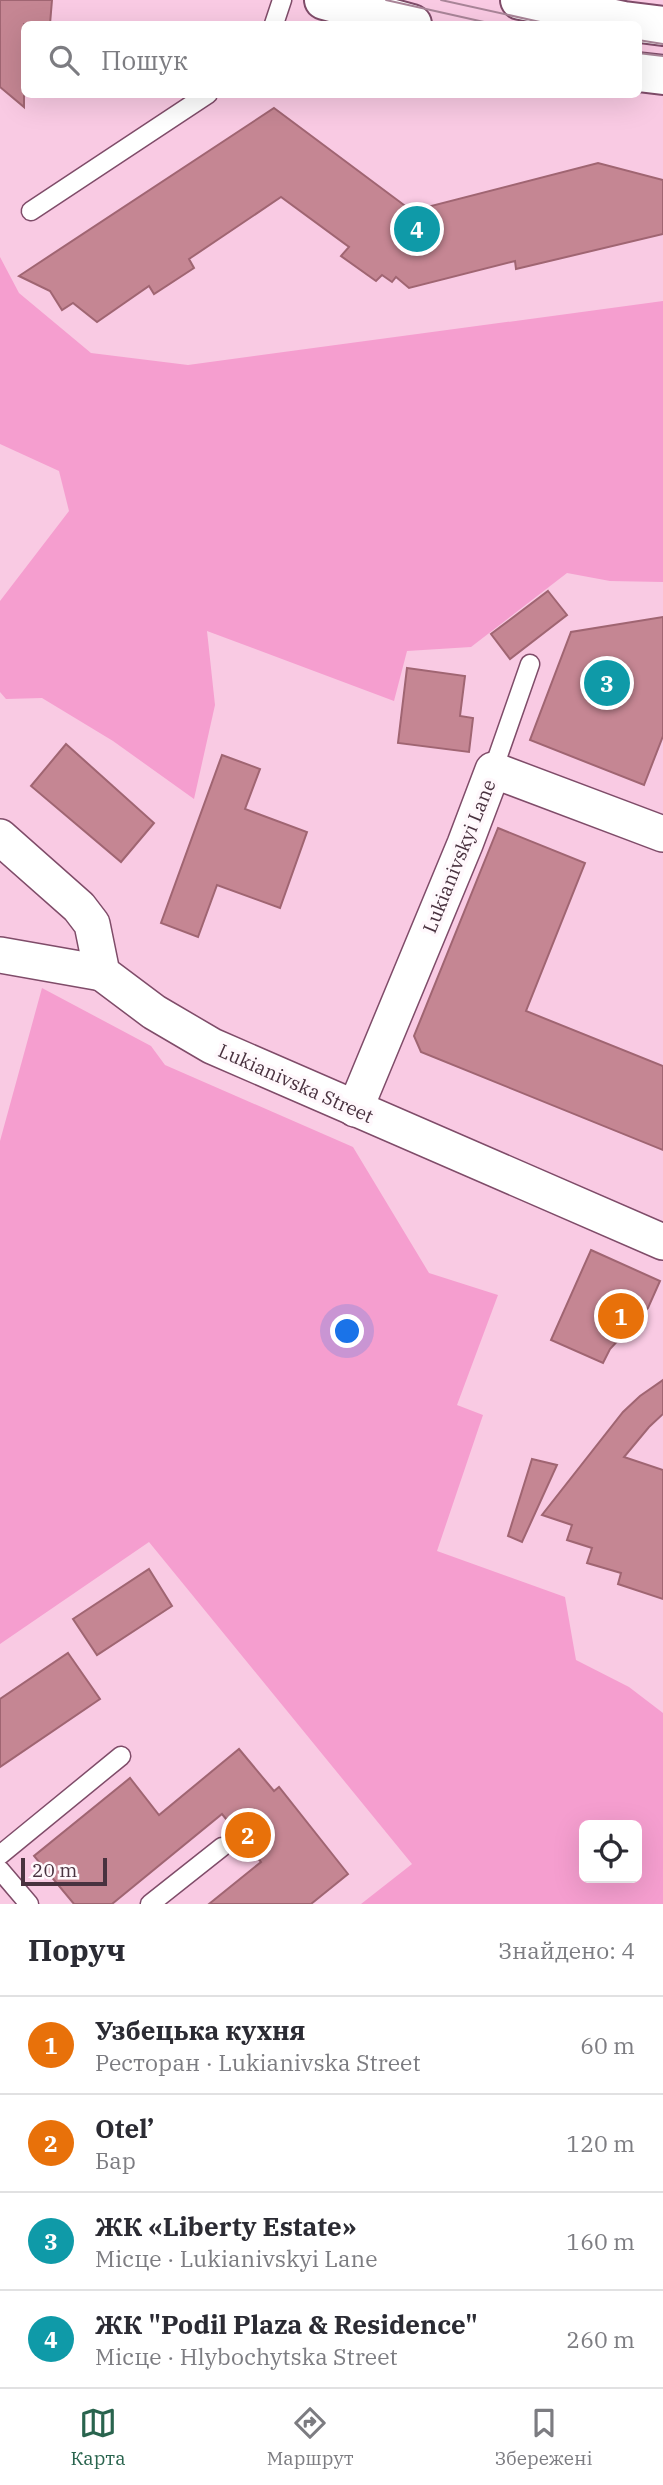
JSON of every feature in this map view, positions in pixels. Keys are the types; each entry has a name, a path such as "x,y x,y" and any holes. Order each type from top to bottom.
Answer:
{"main road":[{"path":"324,0 401,21"},
{"path":"520,0 619,21"},
{"path":"642,24 663,26"},
{"path":"642,72 663,75"}],"street":[{"name":"Lukianivskyi Lane","path":"355,1109 493,770 663,834"},
{"path":"0,837 79,907 92,924 102,973 0,955"},
{"name":"Lukianivska Street","path":"102,973 154,1012 212,1046 663,1242"}],"lane":[{"path":"275,21 282,0"},
{"path":"31,211 202,98"},
{"path":"493,770 530,664"},
{"path":"0,1855 121,1756"},
{"path":"150,1904 222,1847"},
{"path":"0,1870 29,1904"}],"shaded area":[{"path":"0,257 19,293 91,353 188,365 663,301 663,582 610,581 567,573 471,647 407,651 394,701 207,631 215,705 194,799 113,741 42,698 6,699 0,692 0,601 69,511 59,471 0,444"},
{"path":"42,988 151,1046 165,1065 353,1147 429,1273 498,1295 457,1405 483,1415 437,1551 565,1597 576,1660 629,1687 663,1713 663,1904 361,1904 412,1864 149,1542 0,1644 0,1141"}],"building":[{"path":"0,0 52,0 50,21 21,21 21,98 24,98 24,107 0,87"},
{"path":"274,108 412,211 598,163 663,180 663,234 516,269 515,261 409,288 396,277 392,282 382,275 376,281 341,256 349,247 281,197 189,259 194,268 154,294 149,286 97,322 73,303 62,310 50,291 19,276"},
{"path":"548,591 567,615 510,659 491,634"},
{"path":"663,617 663,736 644,785 530,740 571,632"},
{"path":"407,668 465,676 460,716 473,718 469,752 398,743"},
{"path":"66,744 154,823 121,862 31,786"},
{"path":"222,755 260,769 245,809 307,832 280,908 217,885 198,937 161,923"},
{"path":"498,828 585,863 526,1011 663,1066 663,1150 421,1052 414,1036"},
{"path":"591,1250 660,1281 648,1308 610,1349 603,1363 551,1340"},
{"path":"663,1380 663,1414 624,1457 663,1470 663,1599 618,1584 621,1573 587,1563 592,1548 567,1540 572,1525 542,1515 623,1412"},
{"path":"532,1459 557,1465 522,1542 508,1536"},
{"path":"149,1569 172,1606 97,1655 73,1619"},
{"path":"68,1653 100,1699 0,1767 0,1699"},
{"path":"239,1749 274,1791 279,1787 348,1874 311,1904 209,1904 261,1862 222,1814 112,1904 74,1904 34,1856 130,1778 159,1815"}],"tram line":[{"path":"386,0 480,21"},
{"path":"441,0 536,21"},
{"path":"642,41 663,44"},
{"path":"642,53 663,56"}],"place":[{"name":"ЖК \"Podil Plaza & Residence\"","path":"417,229"},
{"name":"ЖК «Liberty Estate»","path":"607,683"},
{"name":"Узбецька кухня","path":"621,1316"},
{"name":"Otel’","path":"248,1835"}]}
